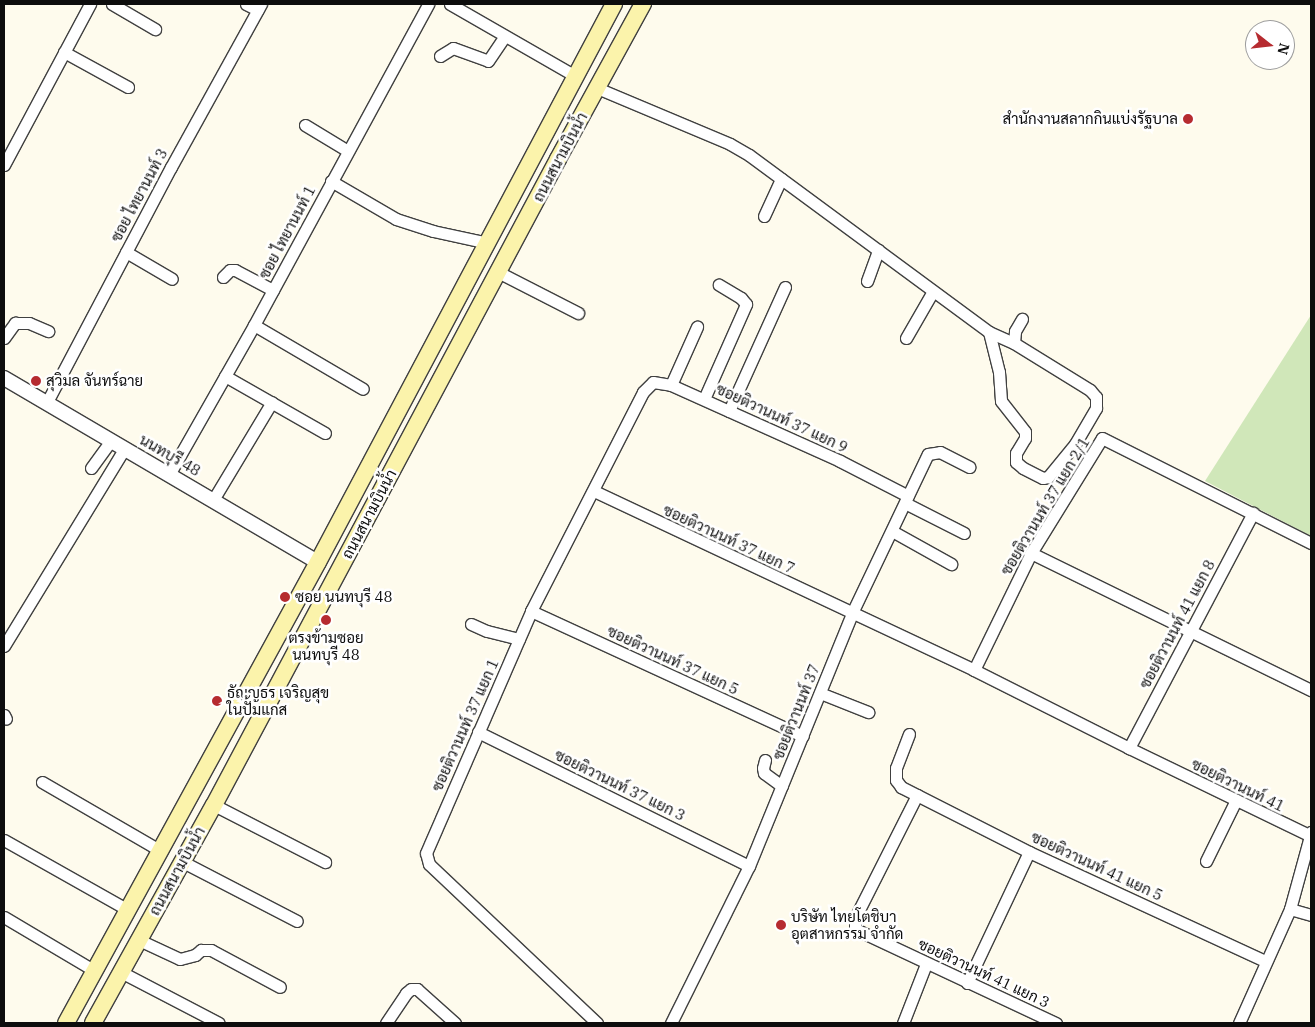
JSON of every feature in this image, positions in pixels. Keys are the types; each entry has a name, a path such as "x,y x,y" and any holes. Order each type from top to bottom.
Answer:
{"main road":[{"name":"ถนนสนามบินน้ำ","path":"66,1023 318,562 577,77 614,4"},
{"name":"ถนนสนามบินน้ำ","path":"93,1023 214,805 596,88 643,4"},
{"path":"577,77 596,88"},
{"path":"318,562 337,573"}],"street":[{"path":"4,165 90,4"},
{"path":"112,4 155,29"},
{"path":"246,4 259,7"},
{"name":"ซอย ไทยานนท์ 1","path":"170,473 273,290 428,4"},
{"path":"450,4 577,77"},
{"name":"ซอย ไทยานนท์ 3","path":"47,402 259,7"},
{"path":"440,56 453,48 488,61 505,36"},
{"path":"64,52 128,86"},
{"path":"596,88 730,144 781,179 989,332 1014,344 1090,390 1096,397 1096,408 1075,444 1048,477 1043,478 1023,468 1016,462 1016,453 1025,438 1025,432 1001,401 999,372 989,332"},
{"path":"305,125 348,151"},
{"path":"764,216 781,179"},
{"path":"332,181 396,219 433,231 488,243"},
{"path":"867,282 878,250"},
{"path":"126,252 172,278"},
{"path":"223,277 230,270 235,270 273,290"},
{"path":"498,272 578,313"},
{"path":"704,399 746,304 741,298 719,285"},
{"path":"729,411 785,287"},
{"path":"906,338 933,290"},
{"path":"1014,344 1015,331 1022,319"},
{"path":"4,338 15,323 29,323 48,331"},
{"path":"254,324 363,389"},
{"path":"671,385 697,327"},
{"path":"225,376 325,433"},
{"name":"นนทบุรี 48","path":"4,378 170,473 318,562"},
{"name":"ซอยติวานนท์ 37 แยก 9","path":"643,392 653,382 671,385 704,399 840,461 964,533"},
{"name":"ซอยติวานนท์ 37 แยก 1","path":"597,1023 426,859 426,853 531,611 643,392"},
{"path":"213,500 272,402"},
{"name":"ซอยติวานนท์ 37 แยก 2/1","path":"974,670 1031,553 1102,438 1253,513"},
{"path":"91,468 111,440"},
{"path":"4,646 125,448"},
{"name":"ซอยติวานนท์ 37","path":"671,1023 749,866 852,613 928,454 940,452 969,468"},
{"name":"ซอยติวานนท์ 37 แยก 7","path":"594,491 974,670"},
{"path":"1253,513 1311,543"},
{"name":"ซอยติวานนท์ 41 แยก 8","path":"1129,748 1253,513"},
{"path":"892,530 952,564"},
{"path":"1031,553 1311,690"},
{"name":"ซอยติวานนท์ 37 แยก 5","path":"531,611 803,736"},
{"path":"471,624 487,631 519,639"},
{"name":"ซอยติวานนท์ 41","path":"974,670 1236,800 1310,833 1290,909 1265,961 1239,1023"},
{"path":"820,693 868,712"},
{"name":"ซอยติวานนท์ 37 แยก 3","path":"478,732 749,866"},
{"name":"ซอยติวานนท์ 41 แยก 5","path":"909,734 896,768 896,780 902,787 1029,852 1265,961"},
{"path":"765,760 762,768 764,773 782,786"},
{"path":"42,782 161,851"},
{"name":"ซอยติวานนท์ 41 แยก 3","path":"917,795 855,918 855,929 926,964 1056,1023"},
{"path":"1206,861 1236,800"},
{"path":"214,805 325,862"},
{"path":"4,840 128,910"},
{"path":"967,983 1029,852"},
{"path":"183,862 297,921"},
{"path":"1290,909 1311,915"},
{"path":"4,917 95,971"},
{"path":"139,940 180,959 195,955 201,950 211,950 280,987"},
{"path":"903,1023 926,964"},
{"path":"121,972 219,1023"},
{"path":"386,1023 406,992 411,989 416,989 455,1023"}],"green space":[{"path":"1311,315 1311,536 1205,481"}],"place":[{"name":"สำนักงานสลากกินแบ่งรัฐบาล","path":"1188,119"},
{"name":"สุวิมล จันทร์ฉาย","path":"36,381"},
{"name":"ซอย นนทบุรี 48","path":"285,597"},
{"name":"ตรงข้ามซอย นนทบุรี 48","path":"326,620"},
{"name":"ธัญญธร เจริญสุข ในปั้มแกส","path":"217,701"},
{"name":"บริษัท ไทยโตชิบา อุตสาหกรรม จำกัด","path":"781,925"}]}
